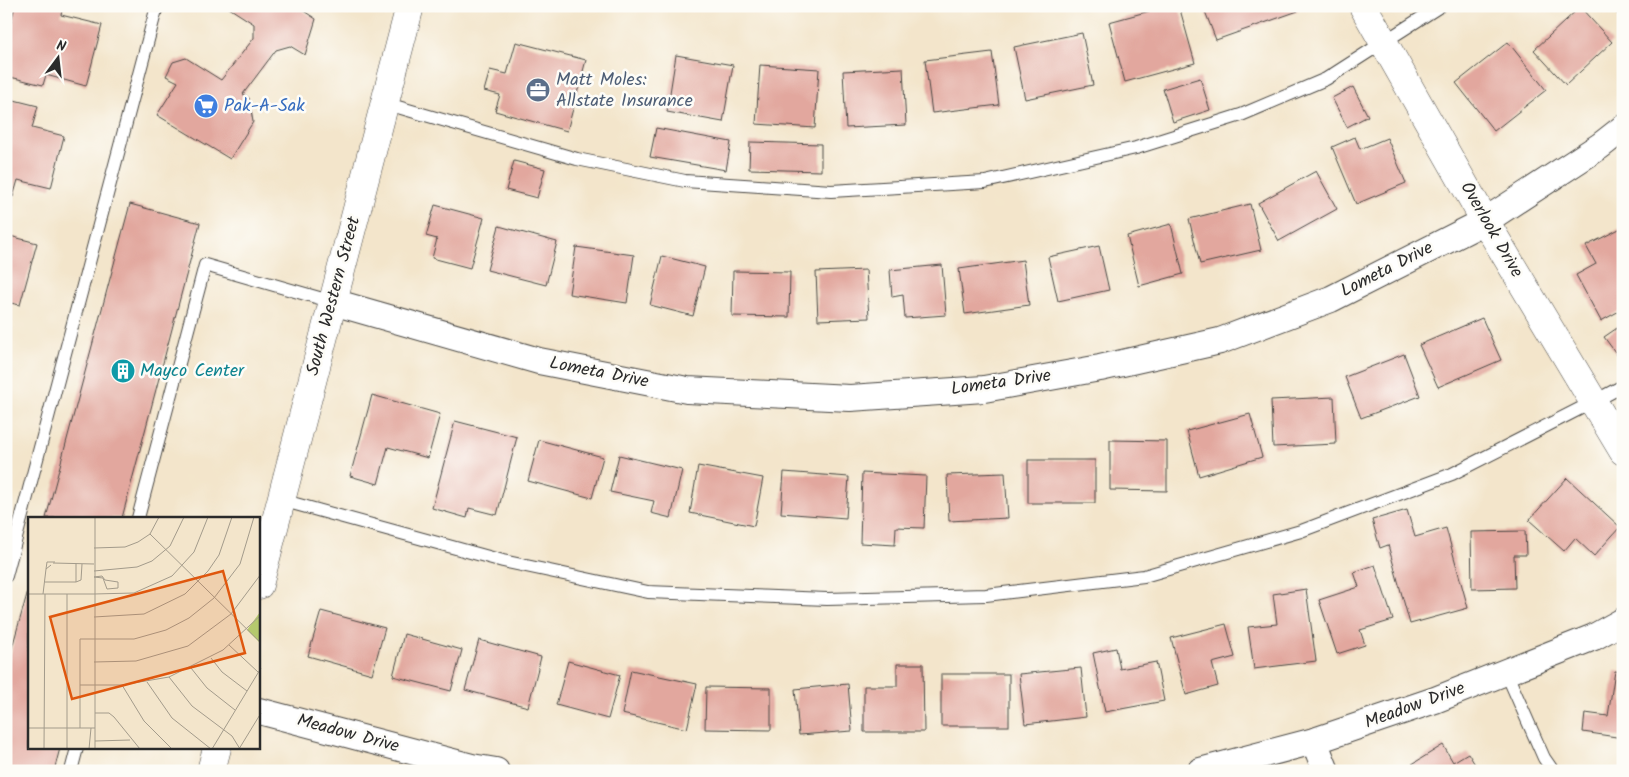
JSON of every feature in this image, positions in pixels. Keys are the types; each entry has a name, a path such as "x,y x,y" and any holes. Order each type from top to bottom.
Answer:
{"main road":[{"name":"South Western Street","path":"260,581 410,6"},
{"name":"Overlook Drive","path":"1363,6 1485,221 1623,451"},
{"path":"211,771 216,750"}],"street":[{"name":"Lometa Drive","path":"333,302 539,361 687,390 850,398 984,389 1100,368 1220,341 1331,299 1485,221 1600,146 1623,128"},
{"name":"Meadow Drive","path":"1200,771 1314,741 1435,700 1594,637 1623,621"},
{"name":"Meadow Drive","path":"260,710 480,769"},
{"path":"1314,741 1326,771"}],"lane":[{"path":"6,576 157,6"},
{"path":"384,103 577,159 685,181 831,191 975,183 1136,148 1241,115 1326,79 1440,6"},
{"path":"138,517 205,265 333,302"},
{"path":"281,500 503,561 648,592 827,599 986,595 1144,576 1302,531 1452,474 1623,386"},
{"path":"1506,672 1544,758 1553,771"},
{"path":"71,771 76,750"}],"building":[{"path":"15,6 63,6 61,15 102,25 86,86 46,75 43,85 6,76 6,41"},
{"path":"226,6 296,6 316,19 305,55 290,46 276,50 243,94 249,98 253,122 230,159 157,115 178,82 166,76 173,62 186,58 221,80 254,38 254,24"},
{"path":"1168,6 1179,6 1195,63 1125,82 1109,22"},
{"path":"1203,6 1296,6 1298,11 1216,40"},
{"path":"1612,6 1623,6 1623,22"},
{"path":"1580,7 1612,42 1566,85 1534,50"},
{"path":"1082,33 1093,85 1025,99 1014,47"},
{"path":"516,42 586,60 567,131 495,111 500,95 484,91 490,70 507,74"},
{"path":"1508,42 1546,90 1494,131 1456,83"},
{"path":"992,52 999,105 932,113 925,60"},
{"path":"676,55 733,65 723,122 667,112"},
{"path":"760,65 819,69 815,128 756,124"},
{"path":"903,68 906,125 846,128 843,71"},
{"path":"1200,78 1210,110 1173,122 1163,89"},
{"path":"1353,87 1368,116 1347,127 1332,98"},
{"path":"6,98 38,106 32,128 64,136 51,188 18,180 13,197 6,195"},
{"path":"656,128 731,142 726,170 650,157"},
{"path":"1355,137 1360,149 1387,138 1406,183 1356,204 1332,147"},
{"path":"750,142 821,144 821,171 749,169"},
{"path":"514,161 545,169 537,198 506,190"},
{"path":"1316,171 1337,209 1279,241 1258,203"},
{"name":"Mayco Center","path":"130,204 200,223 122,517 46,517"},
{"path":"1250,204 1261,250 1200,264 1189,219"},
{"path":"435,205 484,218 470,268 432,258 437,239 426,236"},
{"path":"1171,224 1183,274 1139,286 1127,236"},
{"path":"499,226 557,242 546,285 487,270"},
{"path":"1623,227 1623,309 1601,321 1576,275 1596,264 1586,246"},
{"path":"6,235 37,243 20,305 6,302"},
{"path":"1099,246 1109,290 1058,301 1048,257"},
{"path":"576,247 634,255 627,303 569,294"},
{"path":"662,256 705,267 693,316 650,305"},
{"path":"1023,260 1029,305 965,314 959,269"},
{"path":"942,265 946,315 905,318 903,295 892,297 890,270"},
{"path":"866,270 869,318 818,320 816,272"},
{"path":"733,271 790,272 789,317 732,316"},
{"path":"1482,318 1501,360 1438,387 1419,345"},
{"path":"1623,324 1623,363 1604,337"},
{"path":"1404,354 1420,396 1361,418 1345,377"},
{"path":"372,395 440,414 428,458 388,447 378,484 350,476"},
{"path":"1334,397 1336,444 1273,447 1271,400"},
{"path":"1250,414 1262,457 1199,476 1187,431"},
{"path":"455,421 517,437 497,515 469,508 467,518 432,508"},
{"path":"539,440 603,457 592,498 528,481"},
{"path":"1110,440 1167,441 1167,491 1110,490"},
{"path":"619,455 682,470 671,518 651,513 654,501 610,492"},
{"path":"1028,460 1095,460 1095,503 1028,503"},
{"path":"698,466 763,478 754,526 690,513"},
{"path":"784,472 849,477 846,518 781,513"},
{"path":"862,473 926,476 924,528 896,527 895,545 860,543"},
{"path":"1005,473 1008,518 949,521 947,475"},
{"path":"1567,478 1620,527 1594,556 1575,538 1564,551 1529,520"},
{"path":"1407,510 1415,537 1446,528 1468,608 1410,624 1388,545 1380,548 1372,520"},
{"path":"1525,531 1526,555 1514,555 1515,588 1472,589 1471,532"},
{"path":"1375,565 1393,620 1360,630 1365,645 1337,654 1319,600 1359,587 1354,572"},
{"path":"1306,589 1316,661 1254,669 1248,627 1277,624 1273,594"},
{"path":"28,591 28,750 59,750 54,771 6,771 6,669"},
{"path":"321,611 385,628 372,674 308,656"},
{"path":"1226,624 1235,657 1212,663 1218,686 1186,695 1171,638"},
{"path":"404,634 462,650 451,691 393,676"},
{"path":"479,640 541,657 528,707 465,690"},
{"path":"1116,648 1120,669 1156,662 1164,701 1105,712 1093,653"},
{"path":"568,661 620,675 608,719 556,705"},
{"path":"897,664 923,664 924,732 864,732 864,686 897,686"},
{"path":"1081,668 1086,717 1025,724 1019,674"},
{"path":"631,670 697,684 687,729 622,714"},
{"path":"1615,671 1623,672 1623,738 1583,732 1585,713 1608,716"},
{"path":"941,674 1009,674 1009,726 941,726"},
{"path":"848,684 852,731 799,735 795,689"},
{"path":"706,687 771,688 771,730 705,729"},
{"path":"1443,745 1453,762 1468,753 1479,771 1401,771"}],"place":[{"name":"Matt Moles: Allstate Insurance","path":"538,90"},
{"name":"Pak-A-Sak","path":"206,106"},
{"name":"Mayco Center","path":"123,371"}]}
